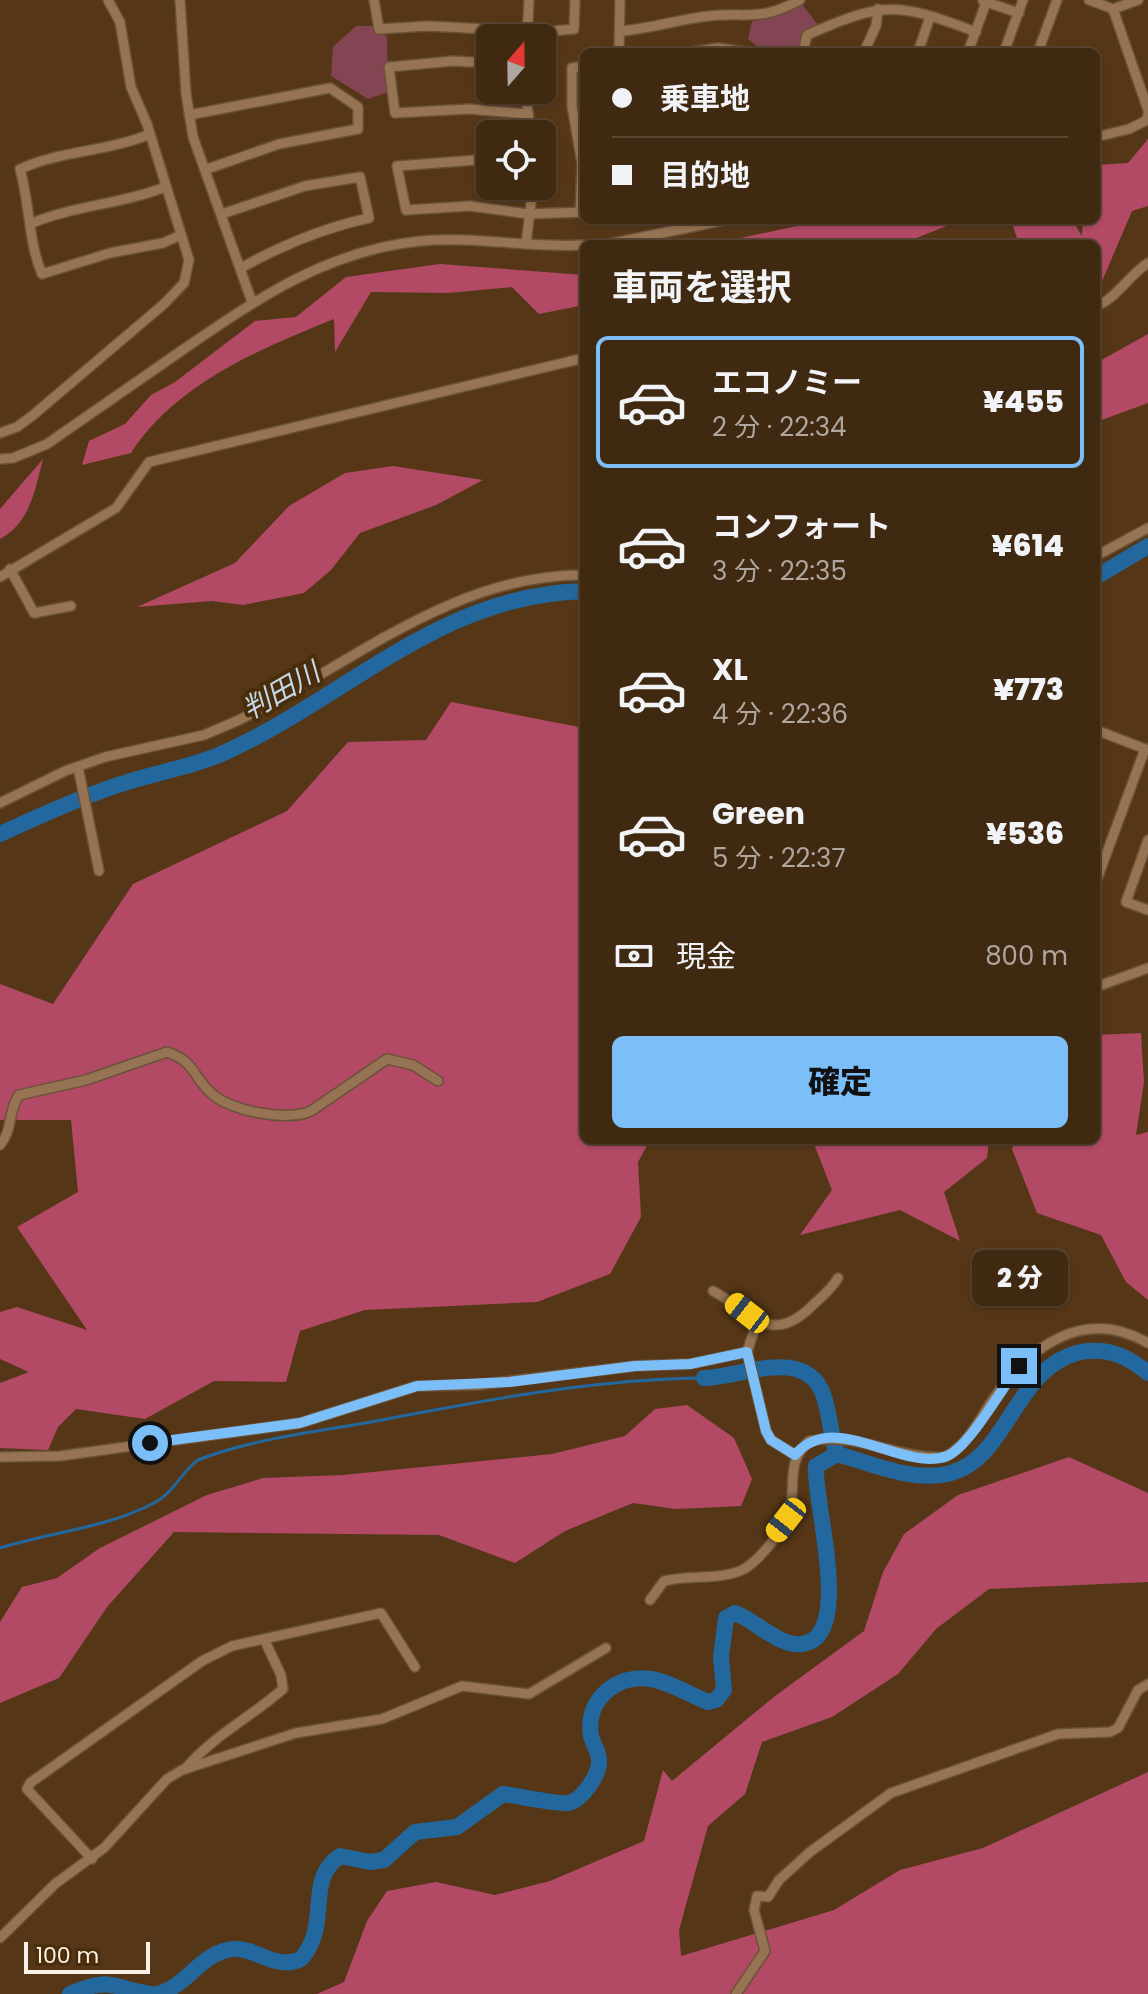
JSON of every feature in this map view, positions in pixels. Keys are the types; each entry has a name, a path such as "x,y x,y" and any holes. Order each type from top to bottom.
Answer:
{"street":[{"path":"0,433 17,427 32,416 176,294 188,272 181,235 150,134 131,87 120,22 108,0"},
{"path":"180,0 189,115 252,302"},
{"path":"374,0 379,29 428,26 476,30"},
{"path":"528,24 529,0"},
{"path":"556,31 574,29 575,0"},
{"path":"619,48 620,0"},
{"path":"620,31 648,29 713,15 758,17 800,0"},
{"path":"1006,48 1023,0"},
{"path":"1039,48 1057,0"},
{"path":"1089,0 1113,9 1138,0"},
{"path":"970,48 984,1 1019,13"},
{"path":"804,48 807,35 852,14 878,9 914,11 976,32"},
{"path":"866,48 876,26 878,9"},
{"path":"1100,136 1140,124 1147,120 1148,112 1113,9"},
{"path":"919,48 930,17"},
{"path":"476,63 430,62 389,67 395,113 469,109 527,114"},
{"path":"580,67 572,68 571,87 580,150"},
{"path":"189,115 330,88 358,107 358,129 279,144 207,169"},
{"path":"526,104 528,120"},
{"path":"150,134 108,149 60,154 20,169 32,223 34,256 42,274 181,235"},
{"path":"476,160 397,166 397,182 406,210 470,206 528,214 580,212"},
{"path":"222,214 334,180 360,177 364,184 369,218 295,241 241,268"},
{"path":"32,223 81,206 129,198 165,187"},
{"path":"526,244 530,200"},
{"path":"628,240 706,224"},
{"path":"0,459 13,458 47,444 252,302 300,274 355,252 419,241 463,239 580,245"},
{"path":"1100,304 1115,295 1130,274 1148,263"},
{"path":"0,577 116,508 149,462 580,359"},
{"path":"1100,554 1148,528"},
{"path":"10,569 34,613 71,606"},
{"path":"0,803 78,767 134,749 204,735 239,720 277,702 371,645 473,593 544,576 580,575"},
{"path":"1100,731 1147,749 1101,855"},
{"path":"78,767 99,871"},
{"path":"1148,840 1126,902 1148,910"},
{"path":"1100,986 1148,968"},
{"path":"0,1145 9,1127 12,1104 19,1095 86,1080 167,1052 190,1064 211,1095 266,1116 300,1116 311,1111 387,1059 413,1065 438,1081"},
{"path":"713,1291 757,1322 785,1326 795,1322 832,1289 838,1278"},
{"path":"757,1322 747,1352 766,1431 771,1440 795,1455"},
{"path":"650,1600 664,1581 727,1574 751,1564 786,1520 795,1455 809,1441 863,1442 931,1458 945,1457 972,1435 1019,1366 1049,1343 1090,1328 1109,1327 1148,1343"},
{"path":"0,1457 60,1456 300,1423 417,1386 510,1382 635,1366 690,1364 747,1352"},
{"path":"92,1859 27,1789 30,1783 190,1668 219,1651 381,1613 415,1667"},
{"path":"184,1770 216,1739 255,1713 283,1689 281,1675 264,1639"},
{"path":"0,1938 55,1884 92,1859 167,1779 184,1770 296,1733 382,1719 462,1686 519,1696 529,1694 606,1648"},
{"path":"736,1994 765,1951 754,1910 757,1896 768,1897 779,1880 810,1852 901,1787 960,1771 998,1754 1058,1734 1110,1732 1118,1728 1138,1690 1148,1684"}],"shaded area":[{"path":"801,3 818,25 803,37 801,48 759,48 748,39 752,21 777,16"},
{"path":"356,26 373,26 387,37 388,92 368,99 331,76 333,47"},
{"path":"1148,139 1148,206 1132,211 1100,286 1100,240 1018,240 1012,224 1074,224 1082,236 1083,224 1100,224 1100,165 1128,163"},
{"path":"806,224 952,224 911,240 732,240"},
{"path":"440,264 580,275 580,306 539,314 512,287 448,293 371,292 335,352 334,319 249,356 195,388 150,428 131,453 82,465 89,441 125,424 151,395 175,382 255,321 296,317 346,277"},
{"path":"1148,334 1148,403 1100,421 1100,361"},
{"path":"43,459 25,515 0,539 0,509"},
{"path":"393,466 483,480 436,505 360,533 331,570 304,593 243,605 212,601 137,607 235,563 289,506 345,473"},
{"path":"451,702 580,727 580,1144 648,1144 638,1162 641,1217 610,1274 537,1302 365,1310 300,1331 286,1382 214,1381 145,1419 76,1409 58,1427 48,1450 0,1448 0,1383 29,1372 0,1359 0,1312 17,1307 87,1330 17,1227 78,1192 71,1120 0,1120 0,984 53,1004 133,884 287,811 348,742 426,740"},
{"path":"1141,1033 1144,1082 1136,1135 1148,1132 1148,1300 1126,1282 1101,1235 1037,1213 1012,1149 1014,1144 1100,1144 1100,1035"},
{"path":"814,1144 989,1144 987,1158 944,1192 960,1241 900,1210 800,1235 832,1190"},
{"path":"687,1405 734,1438 752,1479 741,1506 676,1509 633,1503 565,1531 515,1563 439,1535 174,1532 107,1607 59,1678 0,1703 0,1622 22,1587 57,1578 100,1548 207,1495 263,1478 343,1475 552,1454 625,1436 655,1409"},
{"path":"1069,1457 1148,1493 1148,1582 989,1589 936,1629 898,1674 832,1717 762,1742 745,1794 708,1826 679,1930 681,1956 834,1910 900,1870 983,1848 1148,1772 1148,1994 317,1994 344,1982 367,1921 387,1891 436,1882 495,1895 550,1881 644,1841 663,1770 672,1781 775,1696 864,1631 883,1572 904,1534 958,1495"}],"waterway":[{"name":"判田川","path":"1100,575 1148,546"},
{"name":"判田川","path":"0,834 98,792 228,751 273,728 441,628 485,610 532,597 580,591"},
{"path":"837,1454 908,1474 951,1473 971,1464 986,1449 1026,1392 1059,1361 1081,1352 1109,1352 1148,1373"},
{"path":"704,1378 771,1368 802,1371 814,1379 823,1394 837,1454"},
{"path":"0,1548 98,1524 136,1511 161,1499 198,1460 240,1447 537,1392 620,1382 704,1378"},
{"path":"157,1994 177,1984 212,1956 233,1949 250,1951 275,1961 301,1959 315,1932 323,1877 340,1856 370,1862 384,1860 415,1832 457,1827 503,1794 556,1803 574,1801 590,1785 599,1766 590,1723 598,1701 615,1685 638,1678 665,1683 708,1702 716,1700 724,1690 721,1657 726,1618 735,1613 793,1644 802,1644 818,1636 826,1619 829,1594 816,1466 837,1454"},
{"path":"70,1994 104,1984 151,1994"}],"route":[{"path":"150,1443 300,1423 417,1386 477,1385 635,1366 690,1364 747,1352 766,1431 771,1440 795,1455 809,1441 820,1439 863,1442 910,1455 945,1457 959,1449 972,1435 992,1401 1019,1366"}]}
